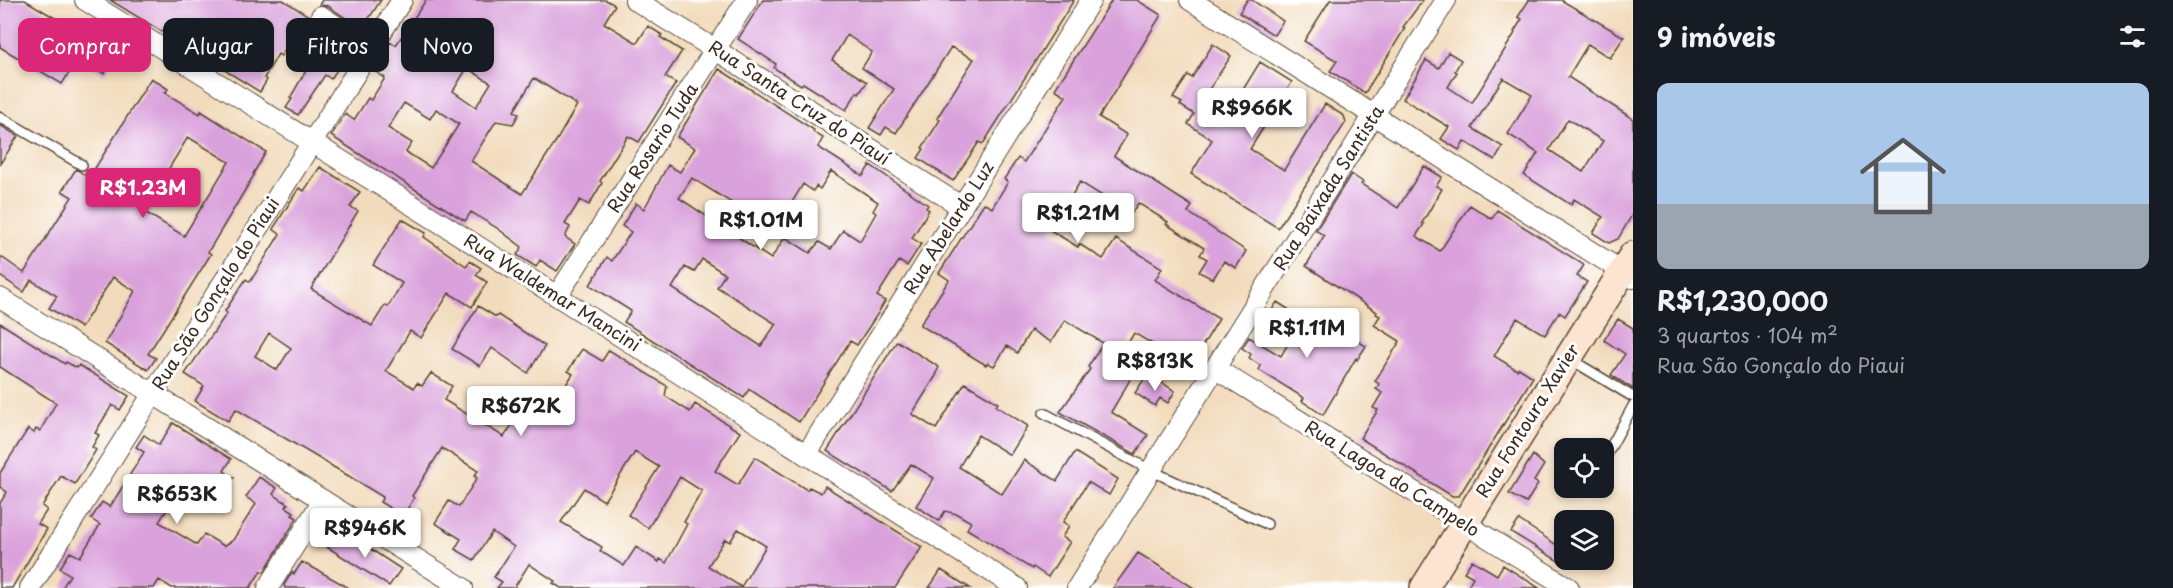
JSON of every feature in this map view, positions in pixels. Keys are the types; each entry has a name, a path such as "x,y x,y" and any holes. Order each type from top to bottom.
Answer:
{"main road":[{"name":"Rua Fontoura Xavier","path":"1424,588 1568,358 1630,268"}],"street":[{"name":"Rua Waldemar Mancini","path":"85,0 1017,588"},
{"name":"Rua São Gonçalo do Piaui","path":"389,21 402,0"},
{"name":"Rua Santa Cruz do Piauí","path":"636,0 962,207"},
{"name":"Rua Rosario Tuda","path":"557,296 747,0"},
{"name":"Rua Abelardo Luz","path":"806,455 1091,0"},
{"path":"1190,0 1374,116 1630,268"},
{"name":"Rua Baixada Santista","path":"1077,588 1446,0"},
{"name":"Rua São Gonçalo do Piaui","path":"30,588 356,72"},
{"path":"0,298 463,588"},
{"name":"Rua Lagoa do Campelo","path":"1216,369 1569,588"},
{"path":"268,588 323,500"}],"lane":[{"path":"0,117 82,165"},
{"path":"1568,358 1633,397"},
{"path":"1614,441 1633,406"},
{"path":"1044,413 1152,471 1268,524"}],"building":[{"path":"0,0 25,0 55,18 18,18 18,58 0,47"},
{"path":"110,0 283,0 310,18 286,18 286,48 281,56 278,54 274,61 274,18 163,18 163,32 151,25 151,18 139,18"},
{"path":"322,0 381,0 369,18 346,18 328,6 319,5"},
{"path":"426,0 606,0 615,5 604,23 637,43 648,26 682,51 665,77 676,83 639,142 628,136 600,181 602,183 589,205 580,200 565,224 570,227 565,237 575,244 557,271 540,260 536,267 517,255 522,247 497,228 471,212 465,221 331,136 345,114 354,120 368,98 371,100 385,78 376,72 389,72 390,42 396,45 401,38 401,72 465,72 453,91 476,107 491,83 473,72 494,72 494,18 414,18","holes":["534,78 577,105 522,194 471,161 496,121 513,124 519,114 514,111","404,103 430,119 436,109 459,124 431,168 406,152 412,143 388,128"]},
{"path":"763,0 1074,0 983,144 979,142 953,181 918,158 940,120 937,118 974,59 951,47 896,133 886,127 881,135 869,128 894,89 862,68 872,52 847,35 832,60 867,82 859,94 857,92 846,110 774,68 776,64 738,39"},
{"path":"1112,0 1137,0 1161,15 1099,117 1127,135 1114,156 1192,206 1188,212 1246,251 1236,268 1224,261 1213,279 1199,272 1207,259 1200,255 1204,248 1138,203 1124,225 1110,216 1117,205 1080,182 1050,230 1103,259 1116,239 1162,268 1155,280 1219,319 1190,366 1134,333 1114,366 1131,378 1111,412 1148,435 1135,454 1060,412 1090,369 1088,367 1103,343 1065,320 1051,342 1031,330 1017,353 1007,346 994,366 988,363 986,365 920,325 949,280 939,273 984,203 992,208 1008,182 1004,179 1018,158 1024,162 1066,96 1055,89"},
{"path":"1247,0 1252,0 1283,21 1274,35 1239,13"},
{"path":"1330,0 1423,0 1403,27 1405,28 1365,93 1330,71 1337,61 1304,41"},
{"path":"1529,0 1561,0 1624,37 1610,58 1588,44 1568,77 1633,119 1633,213 1618,239 1609,243 1593,233 1603,217 1574,199 1571,205 1524,175 1538,153 1508,134 1532,95 1503,78 1472,128 1503,147 1495,160 1464,141 1459,150 1441,139 1449,127 1403,99 1426,60 1439,68 1448,52 1461,60 1448,87 1472,103 1515,33 1522,19 1518,17","holes":["1568,119 1603,141 1583,172 1549,150"]},
{"path":"1213,44 1231,56 1208,91 1233,106 1260,62 1292,82 1250,149 1284,170 1325,104 1344,116 1346,122 1278,228 1191,174 1212,140 1188,124 1194,114 1173,98 1188,75 1192,78"},
{"path":"719,69 814,130 813,132 823,138 818,147 863,176 870,165 928,205 926,208 929,210 912,238 921,244 907,266 899,261 877,296 885,301 878,313 857,345 850,341 799,422 749,389 744,398 624,322 631,311 590,285 607,257 612,261 631,232 622,226 636,203 644,209 668,165 680,172 695,148 677,137","holes":["831,171 878,202 873,211 876,213 860,241 843,230 831,249 819,242 810,253 785,237 771,259 679,198 692,178 785,236 800,214 789,207 803,184 813,191 816,186 820,189","702,259 725,274 717,287 776,324 761,346 672,288 685,267 694,272"]},
{"path":"42,72 70,72 62,84"},
{"path":"228,72 268,72 264,78 267,80 260,92"},
{"path":"305,72 336,72 331,79 325,75 298,115 286,108 292,99 290,98"},
{"path":"151,78 168,89 165,93 200,114 201,111 266,152 208,252 211,254 148,354 156,358 148,370 105,343 135,291 113,277 81,328 49,308 57,296 31,280 24,292 0,276 0,256 24,273 72,197 62,191 76,169 89,178","holes":["188,137 229,162 184,236 143,211"]},
{"path":"0,125 18,136 0,164"},
{"path":"1424,166 1442,177 1436,186 1442,189 1416,236 1440,251 1470,205 1492,219 1497,210 1584,265 1577,276 1587,282 1565,316 1559,312 1545,335 1517,318 1494,356 1533,377 1459,496 1452,496 1360,438 1378,410 1373,408 1382,393 1376,389 1379,384 1375,381 1400,341 1374,325 1380,316 1376,314 1377,312 1306,266 1324,236 1316,230 1351,174 1363,182 1361,184 1398,208"},
{"path":"320,167 360,192 350,207 358,211 311,289 372,326 385,305 388,307 402,283 373,265 402,219 426,233 424,237 466,266 470,261 481,268 476,275 487,282 472,307 449,293 421,338 410,331 386,371 414,388 417,383 422,386 431,373 452,386 444,400 504,437 514,422 525,429 551,393 558,397 573,374 568,371 582,349 602,361 609,350 667,386 665,396 690,412 695,404 740,432 715,471 738,485 755,457 807,490 809,487 821,493 825,486 922,547 895,588 561,588 553,583 555,581 529,564 514,588 497,588 502,582 494,577 514,547 492,532 474,560 455,549 461,539 435,523 449,501 459,507 477,478 474,476 478,471 442,448 412,496 414,498 403,516 380,502 383,497 236,409 228,421 195,401 204,386 185,374 227,313 225,311 246,279 250,282 280,234 273,229 299,188 304,191","holes":["269,333 291,348 277,370 255,356","635,452 659,467 628,515 648,528 680,477 702,491 684,522 687,524 666,563 660,559 659,562 636,547 624,566 600,551 602,547 561,522 584,488 604,501","738,529 766,546 741,587 708,566 725,539 730,542"]},
{"path":"1277,302 1339,342 1344,333 1366,346 1357,360 1356,358 1323,415 1302,401 1304,398 1259,370 1261,366 1249,358 1251,354 1242,348 1249,337 1281,356 1293,335 1267,318"},
{"path":"478,306 496,317 498,315 545,346 528,373 492,348 480,366 452,349"},
{"path":"1618,319 1633,328 1633,389 1611,375 1625,354 1604,340"},
{"path":"0,323 65,364 66,362 77,368 79,365 129,396 120,410 112,405 95,433 99,435 92,447 96,450 75,484 61,476 42,506 47,510 38,524 47,529 12,588 0,588 0,503 7,492 0,487 0,473 28,429 34,433 36,429 40,431 56,403 0,367"},
{"path":"897,341 939,367 912,414 936,429 965,383 998,403 996,406 1028,426 1010,455 978,435 959,467 1002,494 1024,460 1057,481 1075,452 1118,479 1109,495 1088,482 1063,522 1069,526 1062,537 1070,542 1048,577 967,529 971,522 957,514 945,511 939,521 916,506 934,478 911,464 892,491 827,451"},
{"path":"1145,378 1154,382 1156,379 1175,391 1168,403 1160,398 1155,406 1135,393"},
{"path":"173,423 231,459 224,471 234,478 214,510 180,489 159,522 197,545 204,534 224,546 233,540 256,504 246,497 259,477 277,488 273,494 288,504 286,507 294,512 292,515 297,518 264,572 261,571 250,588 172,588 159,580 154,588 62,588 70,575 60,568 70,552 80,557 100,525 91,519 102,502 110,507 144,452 136,447 144,435 159,445"},
{"path":"1533,455 1544,465 1534,481 1538,484 1526,503 1509,494"},
{"path":"1519,520 1554,543 1554,558 1511,532"},
{"path":"335,534 345,541 349,535 401,569 389,586 327,547"},
{"path":"1138,553 1164,569 1194,588 1113,588"},
{"path":"1472,560 1497,575 1503,565 1539,588 1467,588 1473,577 1464,572"},
{"path":"302,562 349,588 285,588 284,585 292,572 294,574"},
{"path":"941,570 970,588 929,588"}]}
